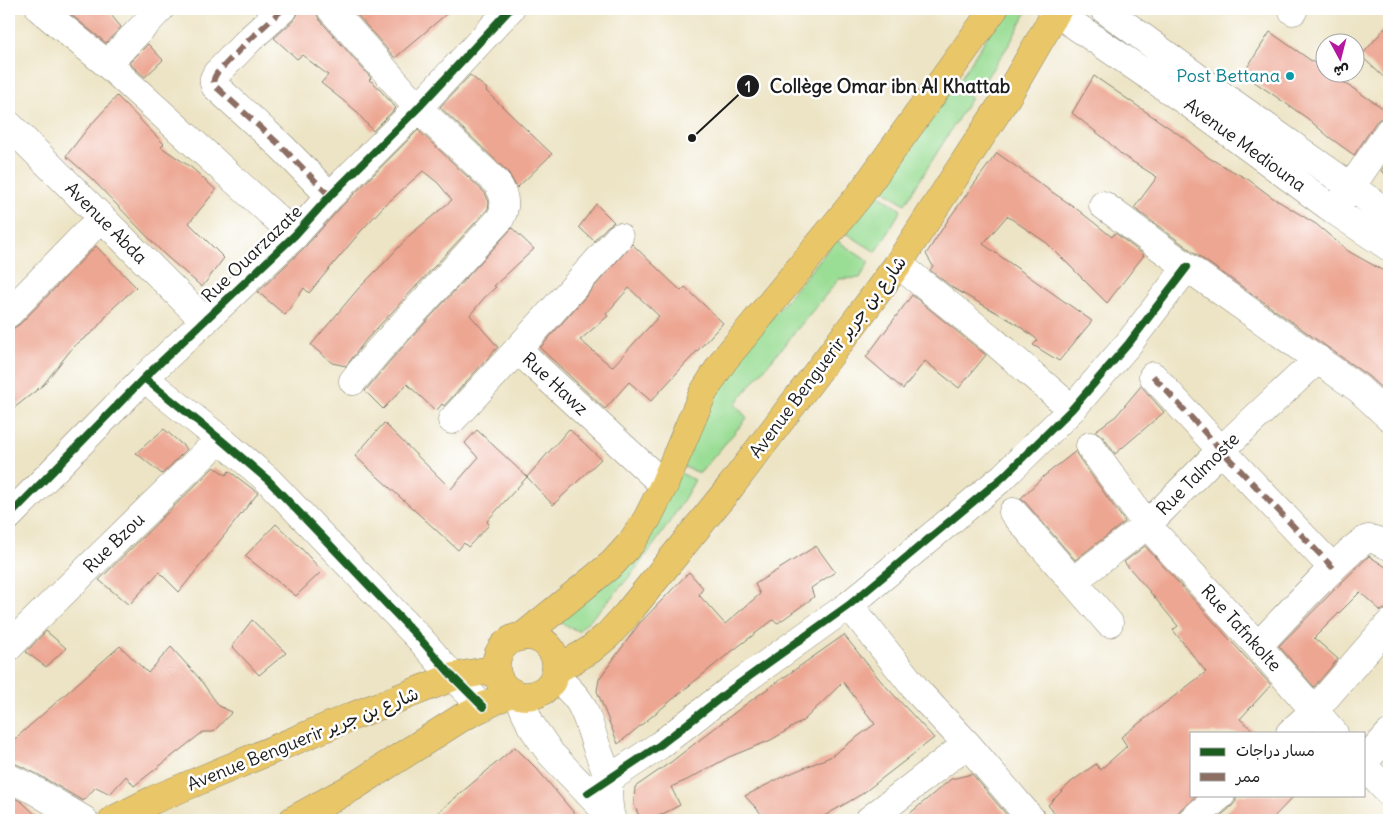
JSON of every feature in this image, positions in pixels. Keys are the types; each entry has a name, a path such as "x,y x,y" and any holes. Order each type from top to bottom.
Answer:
{"main road":[{"path":"522,637 612,563 631,543 647,519 664,486 703,393 724,360 859,196 994,9"},
{"name":"Avenue Benguerir شارع بن جرير","path":"555,674 608,635 626,614 730,486 898,264 1008,95 1055,10"},
{"path":"530,637 550,648 556,663 555,674 550,685 543,691 527,696 515,694 504,686 499,678 496,669 497,660 500,651 506,644 514,639 530,637"},
{"name":"Avenue Benguerir شارع بن جرير","path":"113,820 162,796 353,716 453,678 496,669"},
{"path":"293,820 352,787 462,718 515,694"}],"street":[{"path":"40,9 107,64 295,235"},
{"path":"107,64 160,9"},
{"path":"283,9 217,73 213,83 282,147 330,196"},
{"path":"330,9 418,108 497,183 503,192 505,202 500,219 378,351 353,381"},
{"name":"Avenue Mediouna","path":"1104,9 1389,214"},
{"name":"Rue Ouarzazate","path":"9,516 144,378 295,235 330,196 418,108 506,10"},
{"name":"Avenue Mediouna","path":"1055,10 1194,107 1335,211 1389,247"},
{"name":"Avenue Abda","path":"9,126 205,321"},
{"path":"1335,211 1389,131"},
{"path":"1103,204 1187,268 1359,389 1389,417"},
{"path":"9,313 101,218"},
{"path":"518,349 619,237"},
{"path":"898,264 990,338 1072,409"},
{"path":"598,786 660,745 733,688 849,605 1003,477 1072,409 1129,343 1187,268"},
{"name":"Rue Hawz","path":"452,420 518,349 664,486"},
{"name":"Rue Talmoste","path":"1073,581 1147,524 1221,450 1318,359"},
{"path":"1153,376 1333,568"},
{"path":"144,378 268,480 421,640 453,678 483,707"},
{"name":"Rue Bzou","path":"9,647 220,439"},
{"name":"Rue Tafnkolte","path":"1090,446 1147,524 1333,732"},
{"path":"1013,512 1109,623"},
{"path":"1258,646 1361,541 1369,538 1389,546"},
{"path":"849,605 919,693 967,744 1032,820"},
{"path":"1291,732 1314,710 1389,624"},
{"path":"555,674 579,700 588,717 594,740 598,786 610,816"},
{"path":"515,694 531,725 551,754 598,786"},
{"path":"1366,762 1389,734"},
{"path":"869,820 967,744"},
{"path":"1366,766 1389,793"},
{"path":"9,778 32,788 84,820"},
{"path":"1192,820 1219,796"}],"green space":[{"path":"1005,9 1027,9 1027,11 1010,43 976,93 958,82"},
{"path":"954,88 971,98 905,204 877,186"},
{"path":"874,191 901,210 876,252 842,231"},
{"path":"836,240 869,262 860,278 839,279 735,404 747,418 700,473 679,465 709,393"},
{"path":"676,471 695,480 657,541 628,579 578,631 561,623"}],"building":[{"path":"64,9 106,9 121,27 106,43"},
{"path":"298,9 316,9 319,19 371,78 369,80 374,83 396,108 373,131 355,110 321,83 328,75 302,55 297,59 274,38 294,20 298,14"},
{"path":"352,9 452,9 395,58"},
{"path":"1389,23 1389,82 1366,61 1366,50"},
{"path":"1270,32 1316,64 1316,82 1343,82 1389,112 1389,116 1382,117 1376,122 1354,155 1307,118 1243,74"},
{"path":"148,44 163,60 145,77 129,63"},
{"path":"470,75 487,89 486,91 552,154 517,188 508,172 440,107"},
{"path":"1094,76 1184,138 1209,158 1249,180 1273,198 1316,224 1348,251 1389,274 1389,395 1368,376 1134,208 1157,177 1122,155 1072,113"},
{"path":"117,96 164,144 161,147 192,168 216,190 189,223 224,258 202,287 165,255 92,179 66,156"},
{"path":"418,130 485,193 489,202 488,209 366,340 346,366 332,363 311,345 358,289 411,234 452,200 438,183 423,171 383,207 309,293 304,288 285,315 258,292 306,246 341,207"},
{"path":"997,153 1073,206 1112,237 1115,233 1144,255 1107,303 1047,243 1007,216 983,244 1092,321 1059,361 1033,345 1038,340 1015,323 953,288 930,270 933,266 926,254 950,217"},
{"path":"1389,159 1389,176 1381,171"},
{"path":"596,204 614,222 594,241 579,227"},
{"path":"512,228 534,249 494,286 496,287 470,315 498,347 444,406 442,404 436,411 407,384 383,409 365,391 390,361"},
{"path":"632,244 681,291 685,287 723,323 651,401 629,382 605,409 540,348","holes":["629,288 659,316 612,367 580,340 608,316 606,314"]},
{"path":"96,246 136,287 113,308 94,331 74,346 43,385 9,412 9,329 20,324"},
{"path":"912,295 986,355 959,388 925,361 903,389 866,357"},
{"path":"1141,386 1164,412 1115,454 1103,437 1095,431 1116,416"},
{"path":"384,423 451,489 478,458 465,443 477,430 527,477 487,521 489,525 468,547 464,543 458,550 355,456"},
{"path":"164,429 187,449 162,474 136,453"},
{"path":"569,429 601,459 553,505 527,477"},
{"path":"1076,451 1125,522 1075,560 1025,502 1020,499 1044,476"},
{"path":"214,467 226,475 229,471 258,493 179,592 159,572 129,605 99,580"},
{"path":"276,524 322,571 296,596 245,556"},
{"path":"816,546 835,572 811,588 814,597 778,623 773,620 723,658 618,744 597,691 599,679 639,624 689,572 703,588 699,595 725,624 760,594 755,584"},
{"path":"1145,546 1271,685 1240,719 1255,732 1190,732 1190,796 1196,796 1177,814 1177,820 1060,820 1048,805 1071,782 1096,764 1100,770 1127,746 1121,737 1206,672 1173,630 1178,626 1124,562"},
{"path":"1369,556 1389,569 1389,609 1381,611 1360,592 1314,638 1338,659 1314,687 1279,646"},
{"path":"252,620 286,653 259,675 232,646"},
{"path":"46,631 66,648 46,667 26,652"},
{"path":"844,635 880,680 934,738 862,794 819,819 767,820 745,796 782,777 830,757 875,724 843,682 804,720 771,740 729,757 671,787 680,805 651,820 641,820 634,805 635,787 671,762 746,704"},
{"path":"120,646 148,673 171,647 199,678 219,706 232,712 213,732 203,732 134,786 126,776 110,794 96,787 83,801 39,775 16,764 9,763 9,744"},
{"path":"515,747 537,769 580,820 429,820"},
{"path":"972,774 1011,820 902,820 951,779"},
{"path":"9,795 22,802 41,820 9,820"},
{"path":"1236,796 1294,796 1271,820 1216,820 1236,801"}],"marked path":[{"path":"283,9 217,73 214,78 215,86 282,147 330,196"},
{"path":"1153,376 1333,568"}],"cycle path":[{"path":"9,516 144,378 295,235 330,196 418,108 510,9"},
{"path":"588,793 660,745 733,688 849,605 1003,477 1072,409 1129,343 1187,267"},
{"path":"144,378 268,480 483,707"}],"place":[{"name":"Post Bettana","path":"1290,76"},
{"name":"Collège Omar ibn Al Khattab","path":"692,138"}]}
